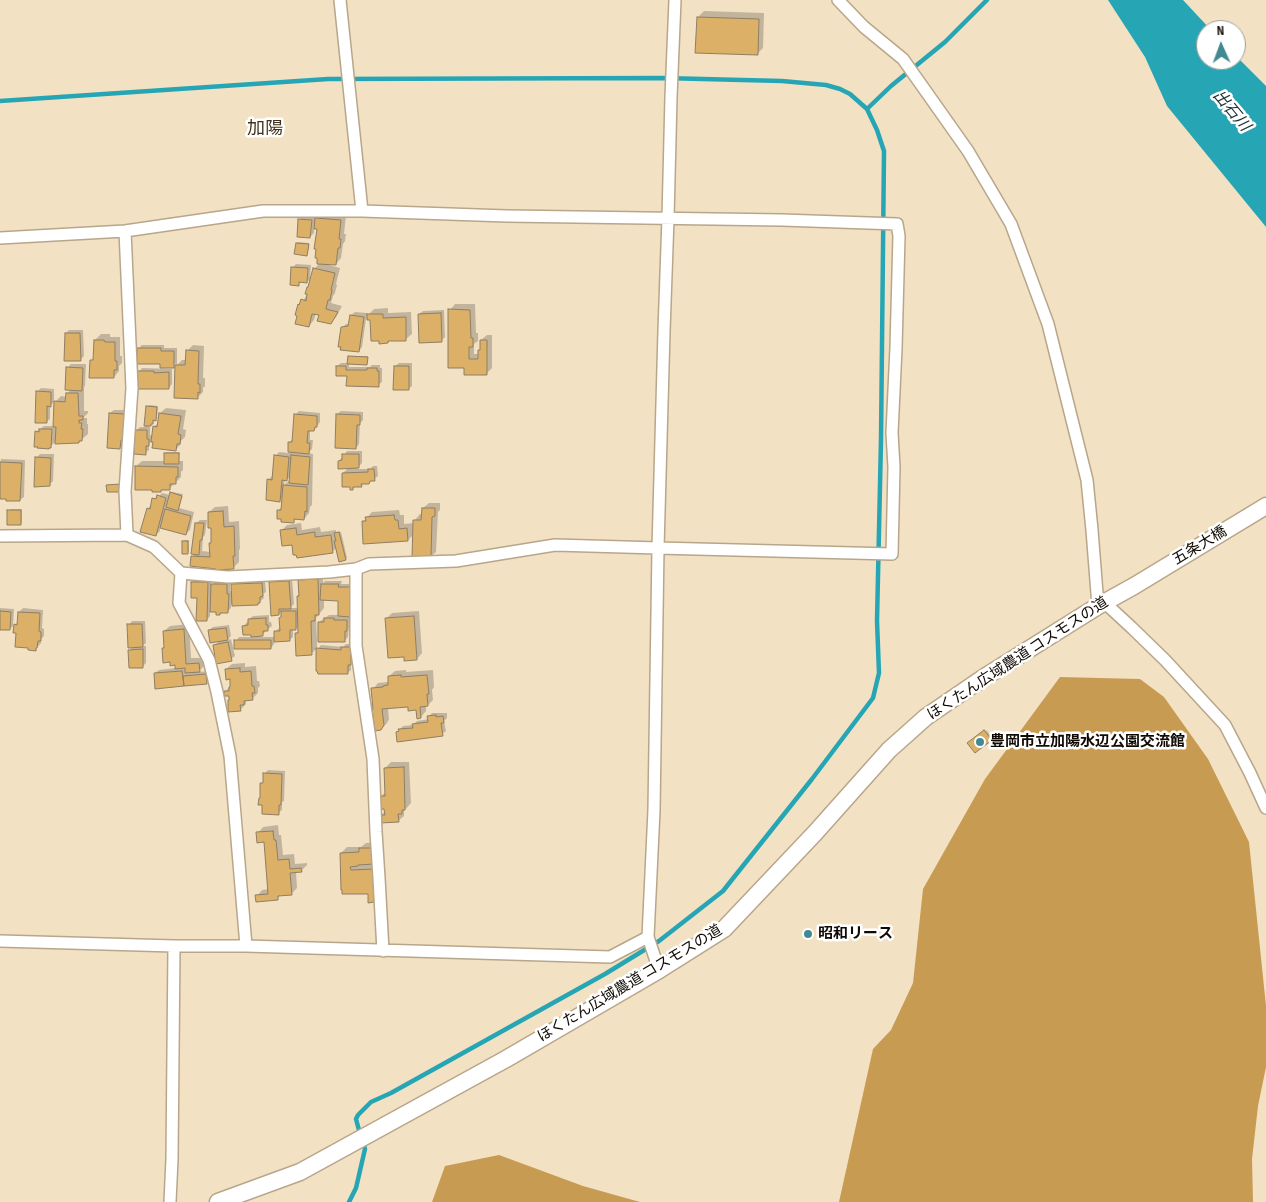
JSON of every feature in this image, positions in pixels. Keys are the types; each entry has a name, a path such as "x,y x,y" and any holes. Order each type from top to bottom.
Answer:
{"street":[{"path":"340,0 362,211"},
{"path":"659,970 648,937 654,810 658,548 674,0"},
{"path":"837,0 864,28 902,59 968,151 1011,224 1048,324 1086,480 1101,605 1131,627 1165,660 1225,725 1266,808"},
{"path":"0,238 125,231 263,211 362,211 898,224 899,236 892,433 894,467 892,554 555,545 456,561 369,564 356,570 228,577 181,573 154,547 127,535 0,536"},
{"path":"125,231 132,388 125,491 127,535"},
{"name":"五条大橋","path":"1134,586 1266,506"},
{"path":"356,570 356,646 373,759 383,951"},
{"path":"181,573 179,603 209,660 230,756 246,946"},
{"name":"ほくたん広域農道 コスモスの道","path":"218,1202 300,1172 506,1059 659,970 724,929 889,750 926,717 983,678 1134,586"},
{"path":"0,941 610,957 648,937"},
{"path":"170,1202 174,946"}],"shaded area":[{"path":"1060,677 1140,679 1164,697 1208,759 1249,842 1266,1006 1266,1067 1258,1106 1252,1159 1253,1202 839,1202 873,1049 891,1030 913,983 923,889 985,779"},
{"path":"499,1155 583,1186 640,1202 432,1202 445,1166"}],"water":[{"name":"出石川","path":"1108,0 1183,0 1202,20 1196,20 1196,70 1246,70 1246,66 1266,86 1266,227 1167,106 1145,57"}],"building":[{"path":"697,17 759,19 758,55 695,53"},
{"path":"315,218 341,220 340,248 338,248 336,265 317,264 317,258 315,258 316,249 314,249 317,229 314,229"},
{"path":"298,219 312,220 310,238 297,237"},
{"path":"296,243 309,244 307,256 294,254"},
{"path":"291,267 308,268 307,283 299,282 299,286 290,285"},
{"path":"313,268 335,273 330,300 328,300 326,309 338,312 331,324 317,321 319,315 312,314 309,327 295,324 297,316 295,315 301,299 306,301 307,294 305,294"},
{"path":"448,309 470,310 473,347 469,347 469,359 478,359 480,340 487,340 487,375 464,375 464,368 448,368"},
{"path":"441,313 442,342 419,343 418,314"},
{"path":"367,314 383,314 383,318 406,317 406,341 388,341 388,343 379,344 379,341 371,341 370,320 367,320"},
{"path":"350,315 364,317 359,352 340,350 341,347 338,347 341,327 348,326"},
{"path":"65,333 80,333 81,361 64,361"},
{"path":"94,340 115,342 117,370 114,370 114,378 89,378 90,360 93,360"},
{"path":"137,348 161,348 161,351 174,351 174,368 160,368 160,364 137,364"},
{"path":"186,350 199,351 198,384 200,384 200,393 198,392 198,399 174,398 175,365 185,365"},
{"path":"348,356 368,357 367,365 347,364"},
{"path":"336,366 346,366 346,370 377,368 377,371 379,371 379,387 346,386 347,376 336,376"},
{"path":"394,366 409,366 409,390 393,390"},
{"path":"66,367 83,368 82,391 65,390"},
{"path":"137,371 169,372 169,389 138,389"},
{"path":"36,391 51,392 51,407 47,406 47,423 35,423"},
{"path":"66,393 78,393 79,416 83,416 83,420 79,420 79,423 82,423 81,429 83,429 82,441 79,441 79,443 55,444 56,427 53,427 54,401 65,402"},
{"path":"146,406 157,407 156,421 153,420 151,426 144,426"},
{"path":"109,413 124,414 123,440 121,440 120,449 107,448"},
{"path":"159,413 181,416 178,434 181,435 180,444 177,444 176,451 152,448 153,426 157,427"},
{"path":"294,414 317,416 317,427 315,427 314,431 308,431 307,443 310,443 309,454 288,452 288,442 292,442"},
{"path":"336,414 360,415 360,425 357,425 356,449 335,448"},
{"path":"39,429 52,429 51,448 34,447 35,431 39,432"},
{"path":"135,430 147,430 149,446 146,446 146,455 134,454"},
{"path":"164,453 179,453 179,464 164,464"},
{"path":"342,454 359,454 359,468 338,469 338,461 342,460"},
{"path":"274,455 289,457 287,481 282,480 280,502 266,500 267,479 272,480"},
{"path":"291,455 310,457 308,485 289,483"},
{"path":"35,457 51,458 50,486 34,487"},
{"path":"0,462 22,463 20,501 0,499"},
{"path":"135,466 178,467 176,484 170,484 170,490 161,490 161,492 135,490"},
{"path":"368,469 374,469 375,481 370,481 369,484 361,484 362,487 353,487 353,490 350,490 350,487 342,487 342,473 368,472"},
{"path":"120,484 120,492 107,492 106,485"},
{"path":"283,485 307,487 307,512 305,511 304,520 294,519 294,523 281,522 281,519 277,519 277,510 281,510"},
{"path":"170,492 182,496 178,511 166,507"},
{"path":"157,495 166,498 156,536 140,532 147,508 150,509 152,498 156,499"},
{"path":"422,508 435,508 435,516 432,517 431,558 412,559 413,520 421,520"},
{"path":"165,509 191,516 186,535 160,528"},
{"path":"7,510 21,510 21,525 7,525"},
{"path":"223,511 224,527 234,526 234,569 216,570 190,566 191,556 210,557 211,528 208,528 208,512"},
{"path":"394,515 395,520 398,520 399,529 407,528 408,541 363,544 362,521 366,521 365,517"},
{"path":"195,523 204,523 199,555 191,554"},
{"path":"296,528 297,535 315,532 315,537 331,535 333,553 297,558 296,555 293,555 292,545 282,546 280,530"},
{"path":"339,532 346,560 339,562 334,533"},
{"path":"182,541 188,541 188,554 182,554"},
{"path":"318,579 319,615 315,615 315,621 311,621 312,655 296,656 295,633 298,633 298,580"},
{"path":"289,581 291,609 279,609 279,615 271,616 269,582"},
{"path":"191,582 208,582 207,621 196,621 197,598 191,598"},
{"path":"262,583 263,596 260,597 258,605 232,606 231,584"},
{"path":"211,584 227,584 227,594 229,594 228,613 216,615 216,612 210,612"},
{"path":"321,584 339,584 338,587 351,587 350,617 338,616 338,601 320,600"},
{"path":"0,611 11,612 10,630 0,630"},
{"path":"281,611 296,611 296,630 290,630 290,641 274,642 274,631 280,631 279,618 281,617"},
{"path":"18,612 40,613 39,631 41,632 41,641 38,641 36,651 15,647 16,633 13,633 14,624 17,625"},
{"path":"414,616 417,660 404,661 404,657 388,658 385,618"},
{"path":"266,618 268,631 263,631 263,636 251,637 251,635 243,635 242,626 248,625 248,619"},
{"path":"324,618 347,620 345,642 318,642 318,622 324,622"},
{"path":"127,624 142,624 143,647 128,648"},
{"path":"226,628 228,640 210,643 208,630"},
{"path":"184,629 186,664 199,663 200,672 185,673 185,668 175,669 175,665 170,666 170,662 163,663 163,631"},
{"path":"234,640 271,640 271,649 234,649"},
{"path":"228,642 232,661 216,664 213,645"},
{"path":"341,647 351,647 351,665 348,665 348,674 318,674 316,671 316,648 341,650"},
{"path":"143,649 143,668 129,668 128,650"},
{"path":"240,668 240,672 251,671 252,686 254,686 255,693 252,693 253,700 244,701 244,705 240,705 241,711 228,712 229,696 224,696 224,691 229,691 230,679 226,680 225,669"},
{"path":"182,671 184,686 155,689 154,673"},
{"path":"206,674 207,684 184,686 183,676"},
{"path":"401,675 401,677 427,675 428,706 420,707 421,718 417,719 416,710 408,711 408,707 382,709 384,725 381,730 375,731 371,688 388,685 388,676"},
{"path":"436,715 436,717 443,716 444,723 441,723 443,736 397,742 396,732 399,731 398,729 413,728 412,724 428,722 427,716"},
{"name":"豊岡市立加陽水辺公園交流館","path":"984,730 992,740 975,753 967,743"},
{"path":"404,767 405,810 402,810 402,814 398,814 399,822 380,823 380,815 385,815 384,809 380,809 380,796 385,796 384,768"},
{"path":"263,773 282,774 279,815 262,814 262,805 258,805 260,783 263,783"},
{"path":"273,831 278,860 289,859 290,869 301,868 302,872 290,873 292,895 278,896 278,900 256,902 255,895 268,894 264,842 257,843 256,832"},
{"path":"359,848 372,848 374,864 350,867 351,870 374,869 374,902 368,903 368,894 342,894 340,853 359,852"}],"waterway":[{"path":"360,1134 356,1119 371,1102 391,1093 605,974 659,941 723,891 812,779 873,698 879,673 877,621 884,151 867,109 891,86 945,42 987,0"},
{"path":"0,101 328,79 663,78 782,81 826,85 850,94 867,109"},
{"path":"349,1202 356,1188 365,1149 363,1141"}],"place":[{"name":"豊岡市立加陽水辺公園交流館","path":"980,742"},
{"name":"昭和リース","path":"808,934"}],"district":[{"name":"加陽","path":"265,129"}]}
